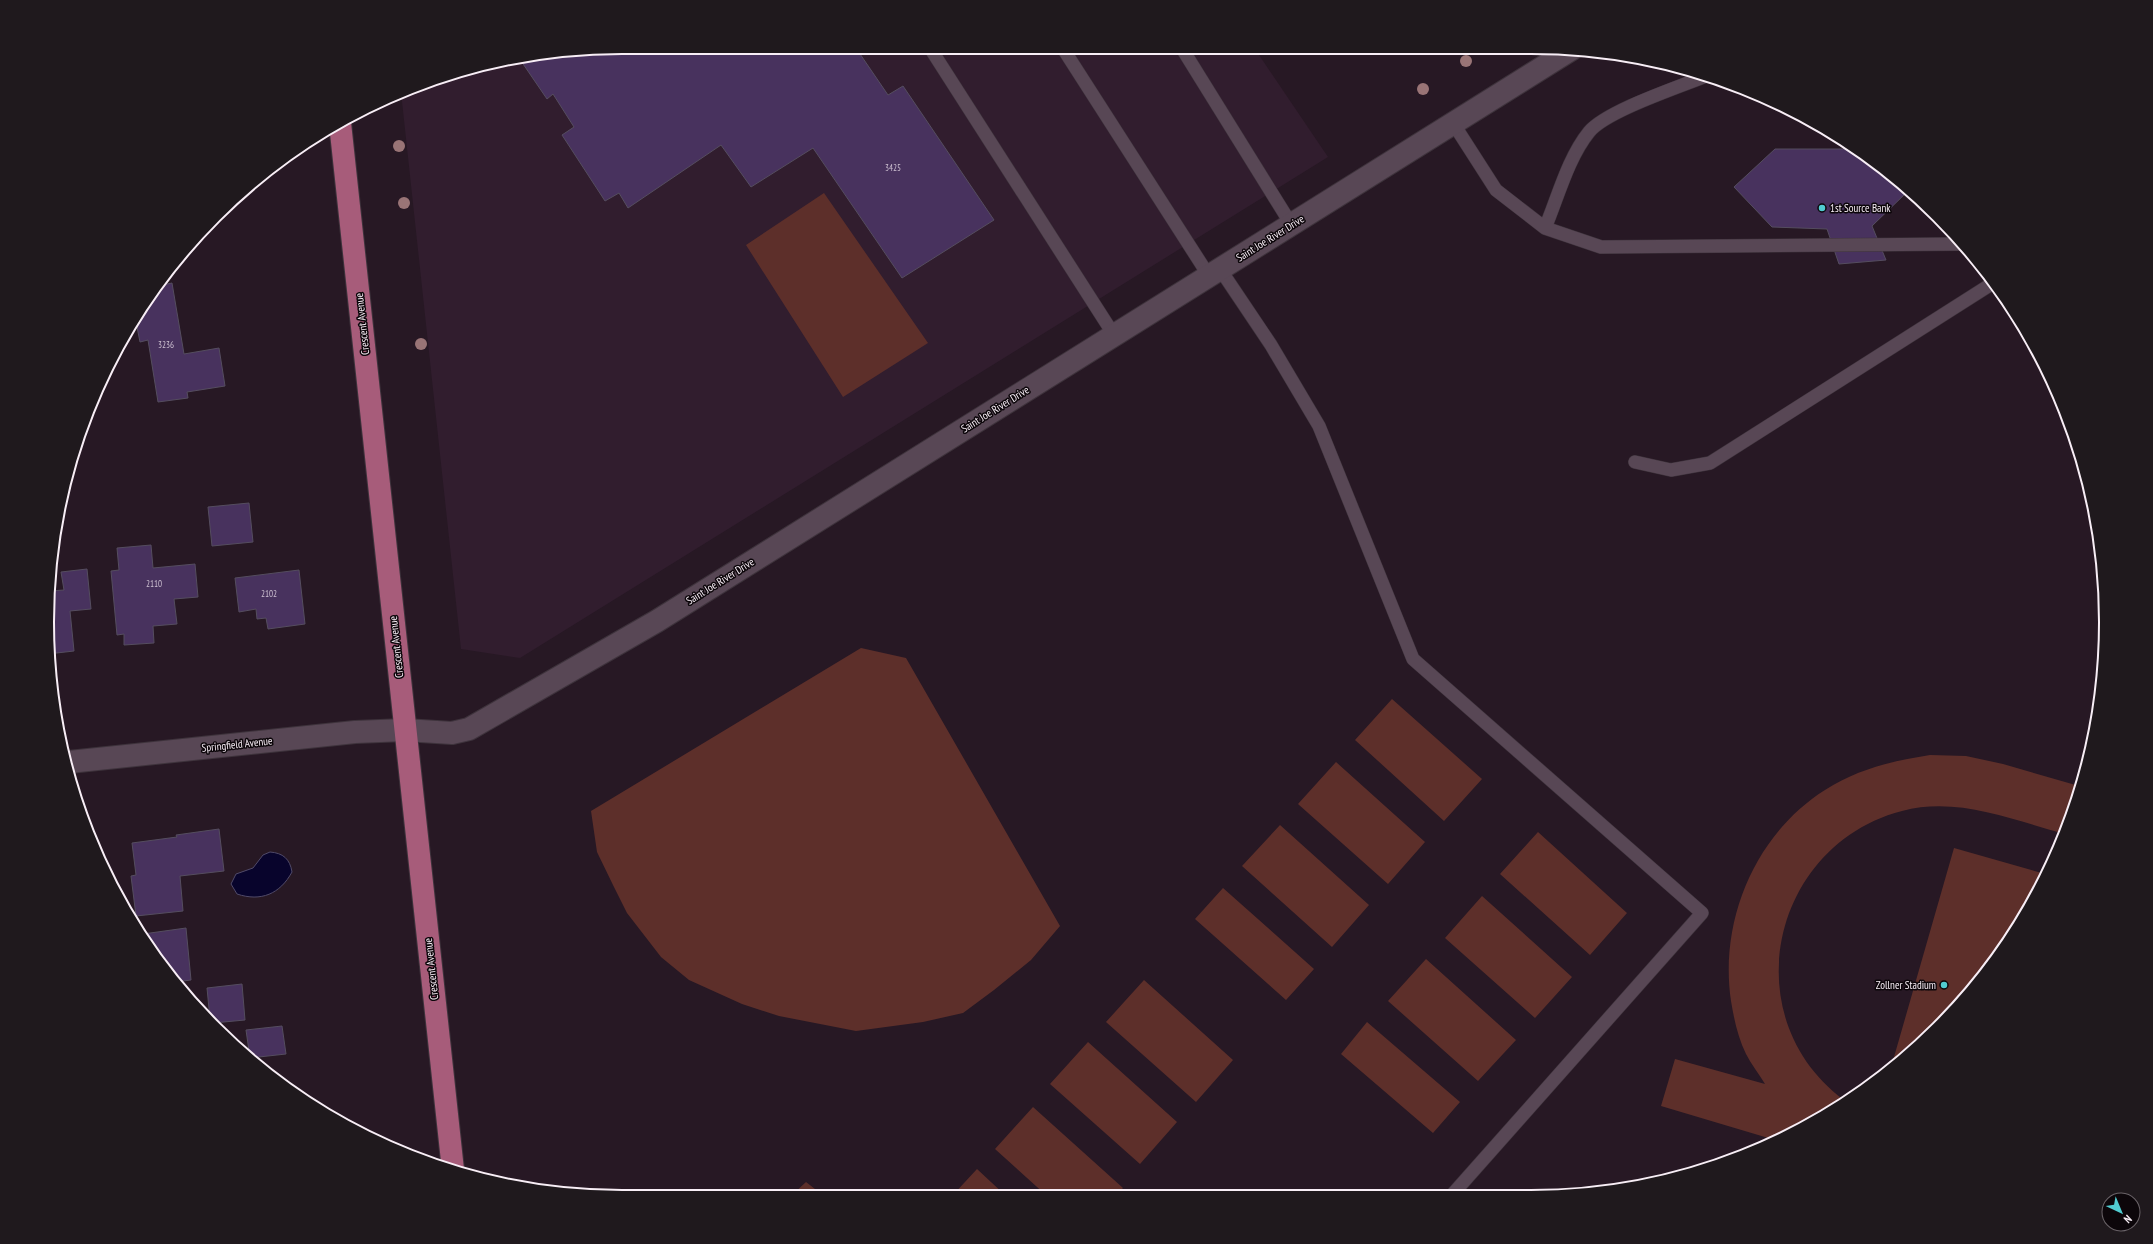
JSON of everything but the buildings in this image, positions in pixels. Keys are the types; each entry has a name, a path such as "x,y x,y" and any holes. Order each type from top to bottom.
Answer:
{"main road":[{"name":"Saint Joe River Drive","path":"405,730 452,733 469,729 657,621 1563,55"},
{"name":"Crescent Avenue","path":"341,129 452,1164"},
{"name":"Springfield Avenue","path":"71,762 355,732 405,730"}],"lane":[{"path":"934,54 1114,335"},
{"path":"1067,54 1214,272 1271,345 1319,426 1413,659 1702,913 1456,1190"},
{"path":"1185,54 1291,224"},
{"path":"1545,228 1576,153 1590,131 1613,114 1698,79"},
{"path":"1453,123 1496,190 1545,228 1601,247 1955,244"},
{"path":"1635,462 1672,470 1710,463 1989,286"}],"shaded area":[{"path":"1258,54 1328,157 520,658 461,649 402,99 439,84 475,73 511,65 585,55"},
{"path":"824,193 928,343 843,397 746,245"},
{"path":"861,648 906,658 1060,926 1031,960 963,1013 923,1022 856,1031 779,1016 742,1004 689,980 661,957 627,913 597,852 591,811"},
{"path":"1392,699 1482,779 1444,821 1355,740"},
{"path":"1930,755 1966,756 2003,764 2075,785 2059,832 2005,817 1964,808 1943,806 1923,807 1902,811 1857,830 1822,859 1797,896 1782,938 1779,981 1788,1025 1809,1065 1841,1097 1815,1114 1768,1138 1661,1106 1675,1059 1765,1084 1743,1048 1731,1001 1729,971 1731,940 1737,911 1747,882 1761,855 1779,830 1800,808 1837,783 1863,771 1902,760"},
{"path":"1336,762 1425,842 1388,884 1298,804"},
{"path":"1280,825 1369,905 1332,947 1242,866"},
{"path":"1538,832 1627,913 1590,955 1500,874"},
{"name":"Zollner Stadium","path":"1954,848 2040,873 2023,906 1982,968 1933,1024 1893,1060"},
{"path":"270,852 282,855 288,860 292,872 287,880 276,891 262,896 254,897 237,894 231,884 236,874 253,868 263,855"},
{"path":"1223,888 1314,969 1286,1000 1195,919"},
{"path":"1482,896 1572,977 1535,1018 1445,938"},
{"path":"1426,959 1516,1040 1478,1081 1388,1001"},
{"path":"1144,980 1233,1060 1196,1102 1106,1022"},
{"path":"1367,1022 1460,1102 1433,1133 1341,1054"},
{"path":"1088,1042 1177,1122 1140,1164 1050,1084"},
{"path":"1033,1107 1123,1188 1121,1190 1040,1190 995,1149"},
{"path":"977,1169 1000,1190 958,1190"},
{"path":"806,1182 816,1190 797,1190"}],"place":[{"name":"1st Source Bank","path":"1822,208"},
{"name":"Zollner Stadium","path":"1944,985"}]}
